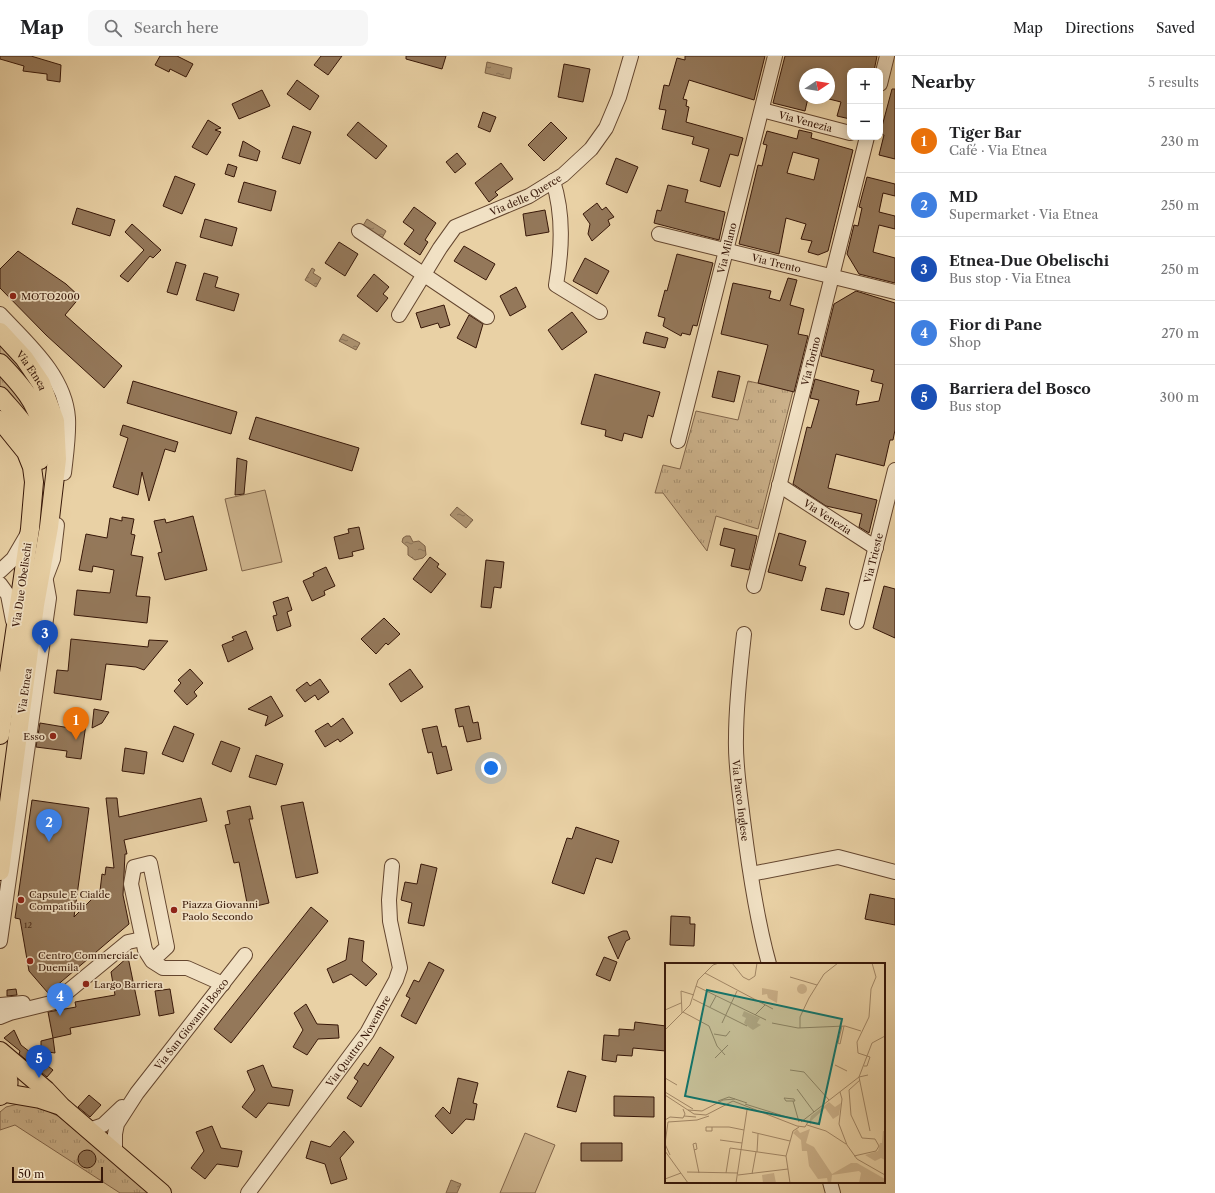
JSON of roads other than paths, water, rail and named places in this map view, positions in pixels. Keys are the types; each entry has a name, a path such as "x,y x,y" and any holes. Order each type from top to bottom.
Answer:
{"main road":[{"name":"Via Etnea","path":"0,332 24,358 37,377 47,397 55,421 57,447 56,474 49,527 42,558 35,605 28,706 0,871"},
{"name":"Via Etnea","path":"0,362 21,385 34,403 50,451 51,475 43,526 42,558"},
{"name":"Via Due Obelischi","path":"0,396 28,429 36,443 40,457 41,476 36,508 30,529"},
{"name":"Via Due Obelischi","path":"0,420 26,452 32,467 34,482 30,529 0,735"},
{"path":"0,1051 46,1090 61,1106 115,1154 162,1193"},
{"path":"0,1062 10,1080 2,1094 40,1099 61,1106"}],"street":[{"name":"Via delle Querce","path":"399,315 455,227 529,196 563,175 591,149 606,128 619,97 631,56"},
{"name":"Via Milano","path":"678,441 775,56"},
{"path":"883,72 887,56"},
{"name":"Via Venezia","path":"762,110 847,132"},
{"name":"Via Torino","path":"754,586 865,140"},
{"path":"553,181 557,193 561,220 560,259 556,285 600,312"},
{"path":"359,231 487,317"},
{"name":"Via Trento","path":"659,234 895,292"},
{"path":"0,314 29,345 50,371 61,390 66,407 68,432 53,559 35,605"},
{"name":"Via Trieste","path":"857,622 895,470"},
{"name":"Via Venezia","path":"779,485 876,548"},
{"path":"0,571 13,559 30,529"},
{"path":"0,941 28,706 49,598 42,558"},
{"path":"0,584 8,595 15,632"},
{"name":"Via Parco Inglese","path":"744,634 738,686 736,739 737,772 751,874 762,939 769,963"},
{"path":"751,874 838,857 895,872"},
{"path":"152,961 167,947 150,864 134,867 131,884 144,950 152,961 163,968 187,968 223,984"},
{"name":"Via Quattro Novembre","path":"248,1193 367,1032 396,980 400,968 390,921 389,900 392,866"},
{"path":"0,1018 10,1013 55,1002 128,942 142,939"},
{"name":"Via San Giovanni Bosco","path":"137,1093 245,955"},
{"path":"0,1005 20,1004 51,999 79,982"},
{"path":"89,1130 103,1125 137,1093"},
{"path":"115,1154 115,1134 117,1124 137,1093"},
{"path":"830,1183 833,1193"}],"water":[{"path":"487,62 512,68 510,79 485,73"},
{"path":"367,219 386,231 381,240 361,229"},
{"path":"312,268 315,270 313,273 321,278 316,287 305,280"},
{"path":"343,334 360,343 356,350 339,341"},
{"path":"457,507 473,520 466,528 450,515"},
{"path":"410,536 413,542 419,541 425,546 426,555 423,558 415,560 408,555 408,547 402,542 403,538"},
{"path":"451,1180 461,1184 457,1193 446,1193"}],"place":[{"name":"MOTO2000","path":"13,296"},
{"name":"Etnea-Due Obelischi","path":"45,653"},
{"name":"Esso","path":"53,736"},
{"name":"Tiger Bar","path":"76,740"},
{"name":"MD","path":"49,842"},
{"name":"Capsule E Cialde Compatibili","path":"21,900"},
{"name":"Piazza Giovanni Paolo Secondo","path":"174,910"},
{"name":"Centro Commerciale Duemila","path":"30,961"},
{"name":"Largo Barriera","path":"86,984"},
{"name":"Fior di Pane","path":"60,1016"},
{"name":"Barriera del Bosco","path":"39,1078"}]}
